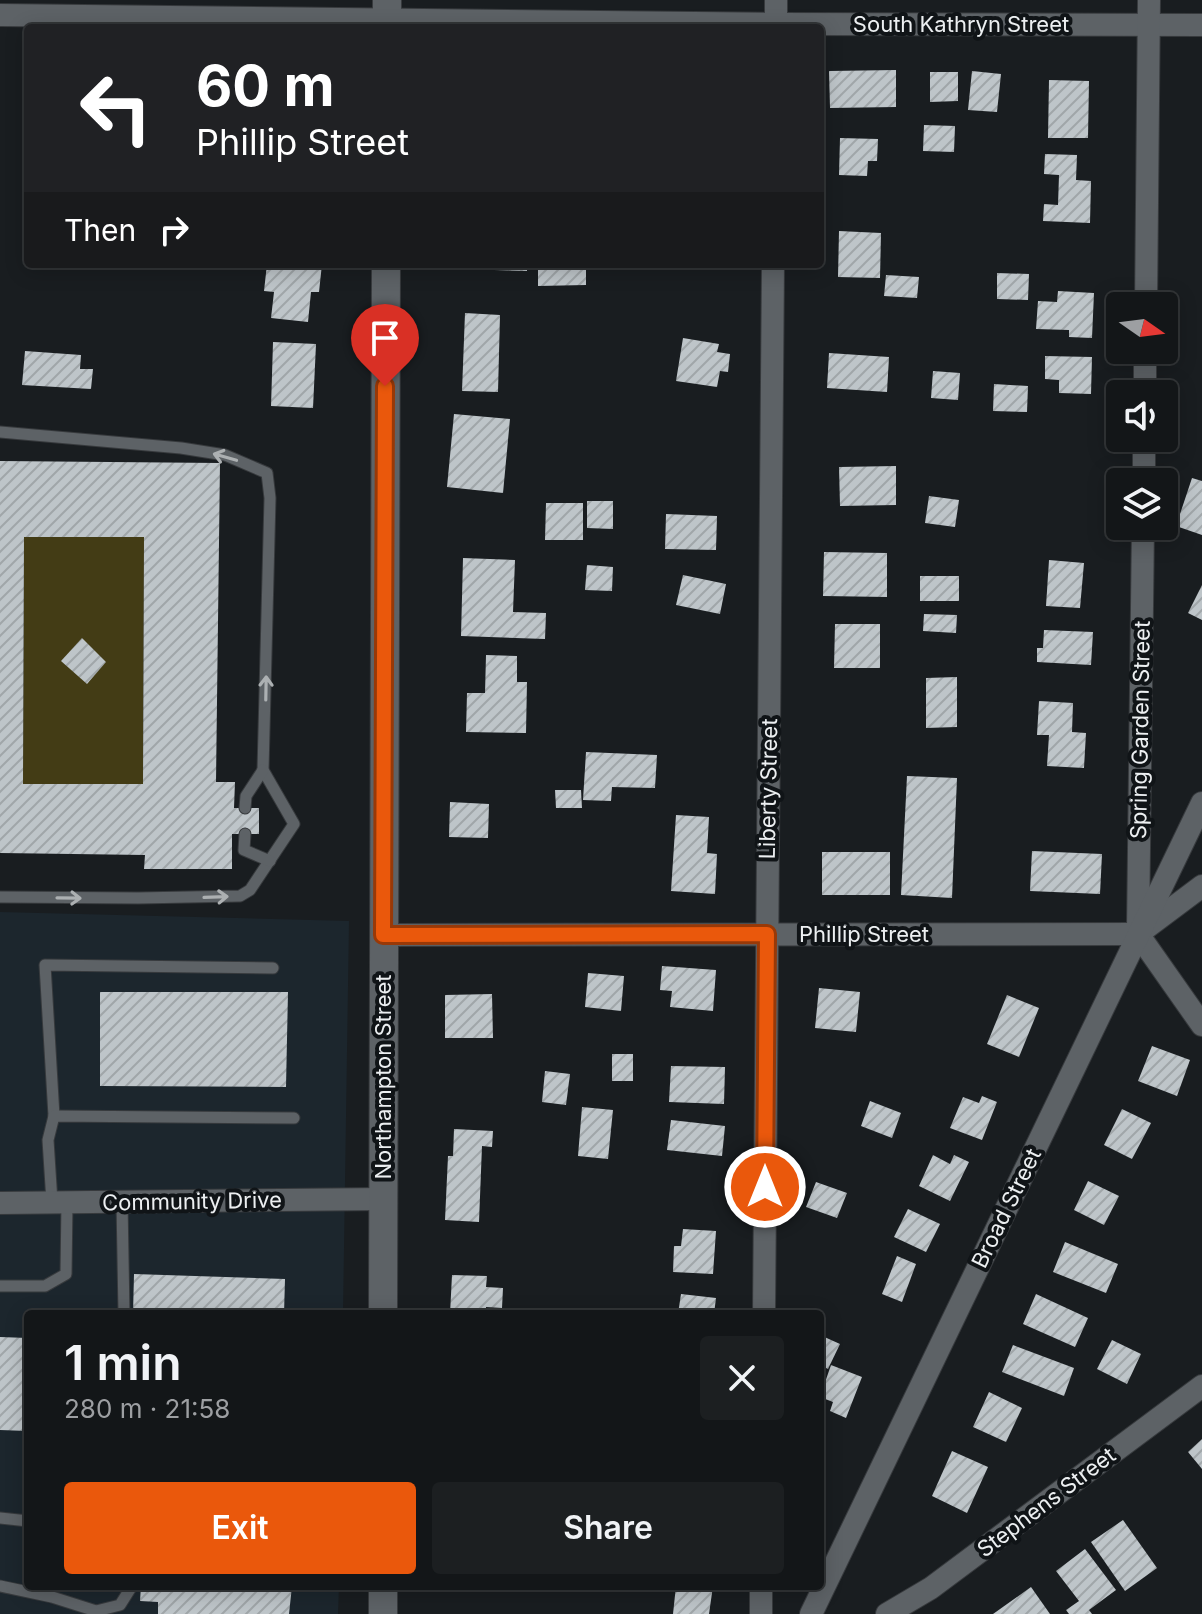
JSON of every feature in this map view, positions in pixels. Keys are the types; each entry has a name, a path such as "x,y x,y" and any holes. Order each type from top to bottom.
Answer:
{"street":[{"path":"776,0 776,24"},
{"path":"1146,292 1149,0"},
{"name":"South Kathryn Street","path":"0,15 387,16 698,24"},
{"name":"South Kathryn Street","path":"824,26 1202,25"},
{"name":"Northampton Street","path":"383,1310 386,268"},
{"name":"Liberty Street","path":"764,1310 773,268"},
{"name":"Spring Garden Street","path":"1138,934 1143,540"},
{"name":"Broad Street","path":"824,1587 1202,803"},
{"path":"1202,886 1138,934 1202,1025"},
{"name":"Phillip Street","path":"383,935 1138,934"},
{"name":"Community Drive","path":"0,1203 383,1199"},
{"name":"Stephens Street","path":"887,1614 931,1588 1202,1386"},
{"path":"383,1590 383,1614"},
{"path":"761,1590 761,1614"},
{"name":"Broad Street","path":"811,1614 823,1590"}],"lane":[{"path":"0,432 210,452 267,473 270,498 263,770 294,824 250,890 240,896 0,897"},
{"path":"245,808 246,796 263,770"},
{"path":"245,834 244,850 270,861"},
{"path":"0,1286 45,1286 66,1274 59,1203 48,1140 54,1116 45,965 273,968"},
{"path":"54,1116 294,1118"},
{"path":"122,1202 124,1310"},
{"path":"0,1518 24,1521"},
{"path":"0,1586 52,1597 96,1611 120,1605 129,1590"}],"shaded area":[{"path":"24,537 144,537 143,784 23,784"},
{"path":"0,912 349,921 343,1310 24,1310 24,1590 339,1590 338,1614 0,1614"}],"building":[{"path":"896,70 896,107 830,108 829,71"},
{"path":"972,71 1001,74 997,112 968,110"},
{"path":"930,72 958,72 958,101 930,102"},
{"path":"1049,80 1089,81 1088,138 1048,138"},
{"path":"924,125 955,126 954,152 923,151"},
{"path":"840,138 878,139 877,161 868,161 867,176 839,175"},
{"path":"1045,154 1077,155 1076,180 1091,181 1090,223 1043,221 1044,204 1058,205 1059,175 1044,174"},
{"path":"839,231 881,233 880,278 838,277"},
{"path":"267,268 322,268 319,292 311,292 308,322 271,318 274,292 264,291"},
{"path":"527,268 527,271 463,269"},
{"path":"538,268 586,268 586,285 538,286"},
{"path":"997,273 1029,274 1028,300 997,299"},
{"path":"886,275 919,277 917,298 884,296"},
{"path":"1058,291 1094,293 1092,338 1069,337 1069,330 1036,329 1038,301 1057,302"},
{"path":"465,313 500,315 498,392 462,391"},
{"path":"683,338 719,344 717,352 730,354 728,372 720,371 717,387 676,381"},
{"path":"273,342 316,344 313,408 271,406"},
{"path":"25,351 81,355 80,369 93,369 91,389 22,385"},
{"path":"829,353 889,357 887,392 827,388"},
{"path":"1045,356 1092,357 1091,394 1059,393 1059,380 1045,379"},
{"path":"933,371 960,373 958,400 931,398"},
{"path":"994,384 1028,386 1027,412 993,411"},
{"path":"454,414 510,419 503,493 447,487"},
{"path":"0,461 220,463 216,782 235,782 234,808 259,808 259,834 232,834 232,869 144,869 145,855 0,853","holes":["24,537 144,537 143,784 23,784"]},
{"path":"896,466 896,505 840,506 839,467"},
{"path":"1192,478 1202,481 1202,535 1178,527"},
{"path":"929,496 959,500 955,527 925,523"},
{"path":"587,501 613,501 613,529 587,528"},
{"path":"546,503 583,503 583,540 545,540"},
{"path":"666,514 717,516 716,550 665,549"},
{"path":"824,552 887,553 887,597 823,596"},
{"path":"463,558 515,560 513,612 546,613 545,639 461,636"},
{"path":"1049,560 1084,563 1080,608 1046,606"},
{"path":"587,565 613,567 612,591 585,590"},
{"path":"683,575 726,584 720,614 676,605"},
{"path":"920,576 959,576 959,601 920,601"},
{"path":"1202,585 1202,620 1188,613"},
{"path":"924,614 957,615 956,633 923,631"},
{"path":"835,624 880,624 880,668 834,668"},
{"path":"1044,630 1093,632 1091,665 1037,662 1037,648 1043,648"},
{"path":"82,638 106,662 87,684 61,661"},
{"path":"486,655 517,656 517,682 527,682 526,733 466,732 467,693 485,693"},
{"path":"957,677 957,727 926,728 926,678"},
{"path":"1039,701 1073,703 1072,732 1086,733 1084,768 1047,766 1049,735 1037,735"},
{"path":"586,752 657,755 655,788 612,787 611,801 583,800"},
{"path":"907,776 957,778 952,898 901,895"},
{"path":"555,790 581,790 582,808 556,808"},
{"path":"450,802 489,804 488,838 449,837"},
{"path":"676,815 709,817 707,853 717,854 715,894 671,891"},
{"path":"1032,851 1102,854 1100,894 1030,891"},
{"path":"822,852 890,852 890,895 822,895"},
{"path":"662,966 716,970 713,1011 670,1007 672,991 660,990"},
{"path":"588,973 624,976 621,1011 585,1007"},
{"path":"819,988 860,992 856,1032 815,1028"},
{"path":"100,992 288,992 286,1087 100,1086"},
{"path":"492,994 493,1038 445,1038 445,995"},
{"path":"1007,995 1039,1008 1019,1057 987,1044"},
{"path":"1152,1046 1190,1060 1177,1096 1138,1081"},
{"path":"612,1054 633,1054 633,1081 612,1081"},
{"path":"671,1066 725,1067 724,1104 669,1102"},
{"path":"545,1071 570,1074 566,1105 542,1102"},
{"path":"982,1096 997,1102 982,1140 950,1128 963,1097 979,1103"},
{"path":"870,1101 901,1113 892,1138 861,1126"},
{"path":"582,1107 613,1110 608,1159 578,1156"},
{"path":"1122,1109 1151,1123 1132,1159 1104,1145"},
{"path":"671,1120 725,1126 722,1156 667,1150"},
{"path":"454,1129 493,1131 492,1147 482,1146 479,1222 445,1220 448,1156 453,1156"},
{"path":"933,1155 950,1164 954,1155 969,1162 950,1201 919,1186"},
{"path":"1088,1181 1119,1196 1104,1225 1074,1210"},
{"path":"816,1182 847,1193 837,1218 806,1207"},
{"path":"908,1209 940,1224 926,1252 894,1237"},
{"path":"683,1229 716,1231 713,1274 673,1272 674,1246 681,1246"},
{"path":"1065,1242 1118,1264 1106,1293 1053,1272"},
{"path":"897,1256 916,1264 902,1302 882,1294"},
{"path":"134,1274 285,1279 284,1310 133,1310"},
{"path":"452,1275 487,1276 486,1287 503,1288 502,1308 450,1310"},
{"path":"681,1294 716,1298 714,1310 679,1310"},
{"path":"1036,1294 1088,1318 1075,1347 1023,1324"},
{"path":"0,1337 24,1338 24,1431 0,1430"},
{"path":"824,1337 840,1344 828,1369 824,1367"},
{"path":"1112,1340 1141,1354 1127,1384 1097,1369"},
{"path":"1013,1345 1074,1368 1064,1396 1002,1372"},
{"path":"831,1365 862,1377 846,1418 830,1411 833,1402 824,1399 824,1385"},
{"path":"989,1392 1022,1408 1006,1442 973,1427"},
{"path":"1202,1439 1202,1469 1188,1452"},
{"path":"952,1451 988,1467 967,1513 932,1496"},
{"path":"1123,1520 1157,1568 1125,1591 1091,1542"},
{"path":"1085,1549 1116,1590 1089,1610 1092,1614 1069,1614 1066,1610 1079,1601 1056,1571"},
{"path":"1031,1587 1050,1614 993,1614"},
{"path":"141,1590 292,1590 289,1614 158,1614 158,1602 140,1601"},
{"path":"676,1590 712,1590 709,1614 673,1614"}],"route":[{"path":"385,386 383,935 767,934 765,1187"}]}
